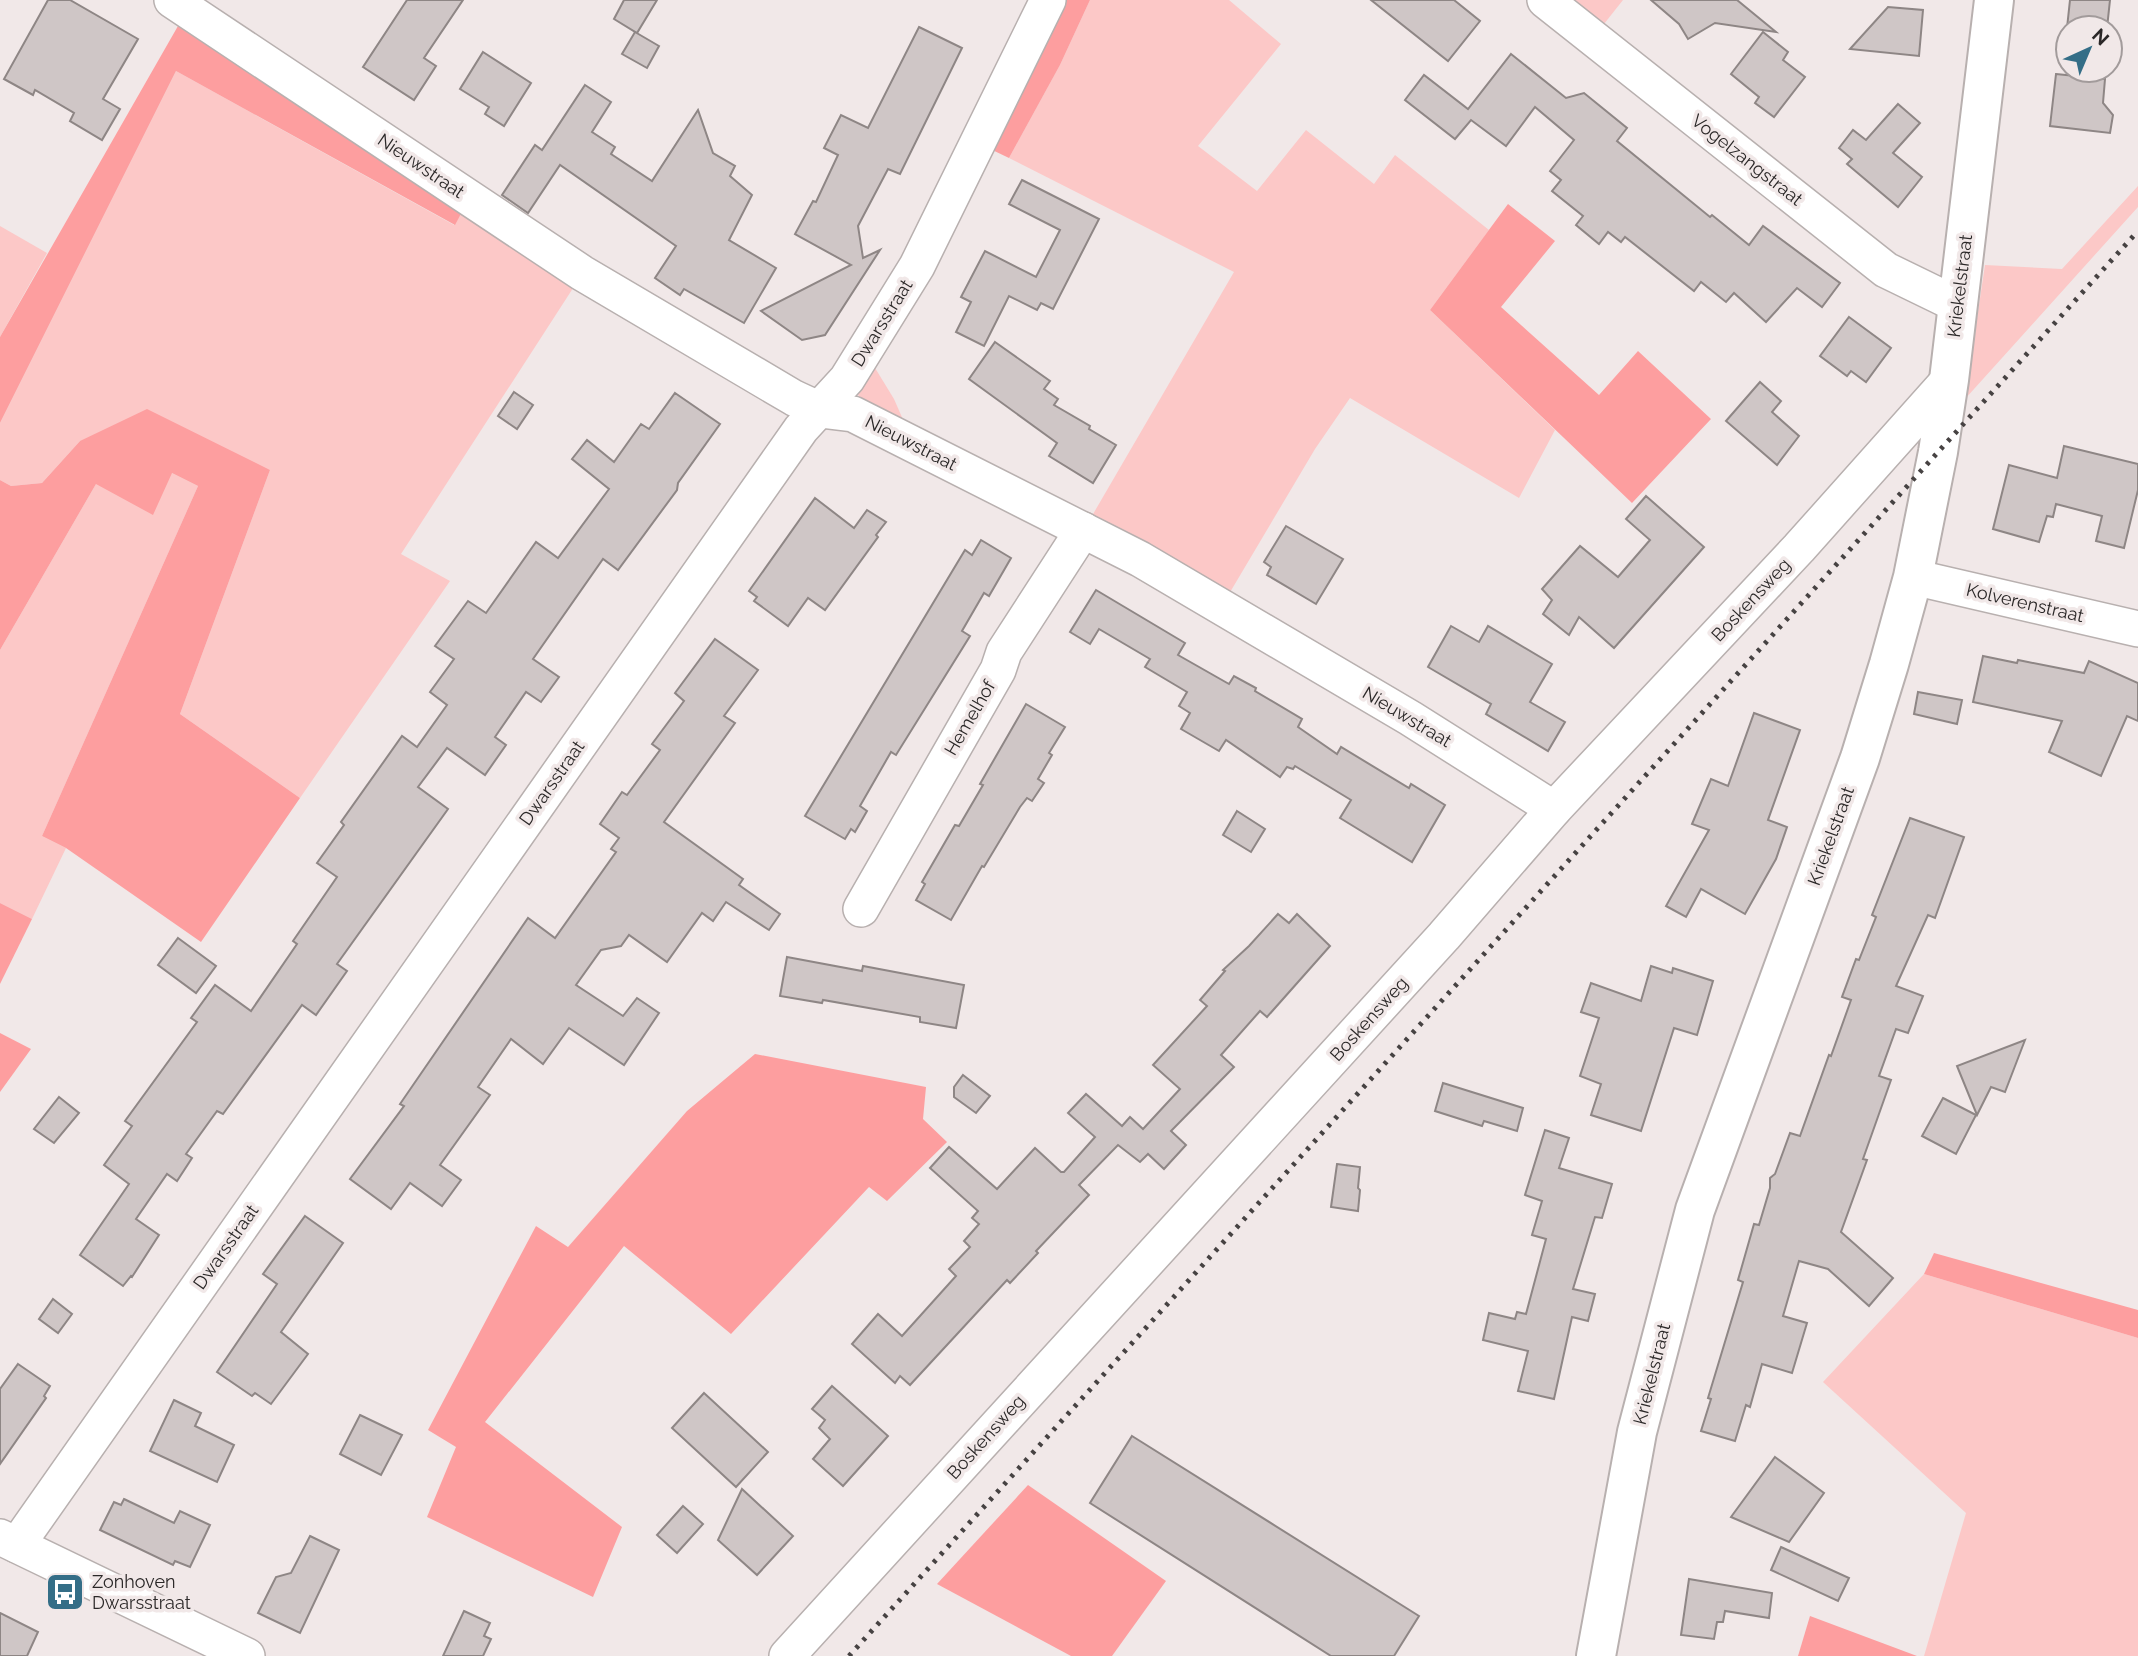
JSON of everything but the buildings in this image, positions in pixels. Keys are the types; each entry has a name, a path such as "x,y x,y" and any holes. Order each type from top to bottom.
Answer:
{"street":[{"name":"Nieuwstraat","path":"172,0 582,273 794,398 821,410 853,414 1140,559 1399,711 1554,809"},
{"name":"Dwarsstraat","path":"8,1541 801,429 847,379 917,265 1048,0"},
{"name":"Vogelzangstraat","path":"1545,0 1886,270 1958,305"},
{"name":"Kriekelstraat","path":"1596,1656 1637,1432 1695,1210 1860,758 1913,577 1938,452 1949,380 1994,0"},
{"name":"Boskensweg","path":"787,1656 1444,936 1554,809 1799,548 1949,380"},
{"name":"Hemelhof","path":"861,909 998,670 1004,652 1083,530"},
{"name":"Kolverenstraat","path":"1913,577 2138,629"},
{"path":"8,1541 247,1656"}],"shaded area":[{"path":"1057,0 1090,0 1060,65 1009,158 984,146"},
{"path":"1090,0 1229,0 1281,44 1198,146 1257,191 1306,130 1374,184 1395,155 1489,230 1430,310 1555,430 1519,498 1350,398 1315,449 1226,599 1089,521 1234,272 1009,158 1060,65"},
{"path":"1564,0 1623,0 1600,29"},
{"path":"178,26 464,208 455,225 176,71 0,423 0,337"},
{"path":"176,71 454,225 464,208 577,282 401,554 450,581 300,798 180,714 270,470 80,441 42,483 11,486 0,480 0,423"},
{"path":"2138,186 2138,207 1965,399 1985,265 2062,269"},
{"path":"1508,204 1555,241 1501,307 1599,395 1638,351 1711,419 1632,503 1430,310"},
{"path":"0,226 47,253 0,337"},
{"path":"872,363 894,399 908,431 860,402 857,390"},
{"path":"147,409 270,470 180,714 300,798 201,942 66,848 42,836 198,486 172,473 153,515 96,484 0,650 0,480 11,486 42,483 80,441"},
{"path":"172,473 198,486 42,836 66,848 32,919 0,903 0,650 96,484"},
{"path":"0,903 32,919 0,984"},
{"path":"0,1033 31,1049 0,1092"},
{"path":"755,1054 926,1087 923,1119 947,1142 887,1201 869,1187 731,1334 624,1246 485,1422 622,1527 593,1597 427,1517 456,1447 428,1430 536,1226 568,1247 687,1111"},
{"path":"1934,1253 2138,1310 2138,1338 1924,1274"},
{"path":"1924,1274 2138,1338 2138,1656 1924,1656 1966,1513 1823,1382"},
{"path":"1028,1485 1166,1581 1112,1656 1071,1656 937,1584"},
{"path":"1810,1616 1917,1656 1798,1656"}],"railway":[{"path":"849,1656 2138,231"}],"place":[{"name":"Zonhoven Dwarsstraat","path":"65,1592"}]}
